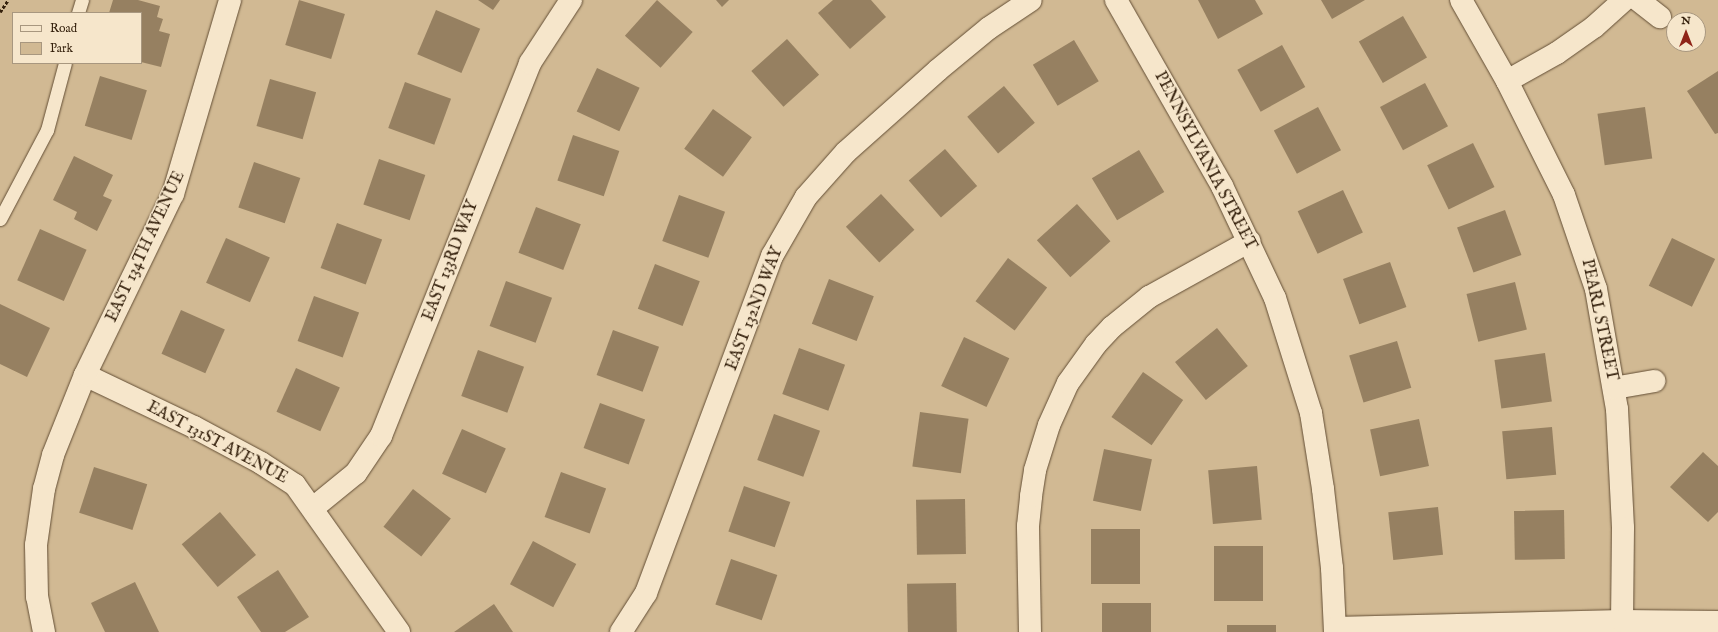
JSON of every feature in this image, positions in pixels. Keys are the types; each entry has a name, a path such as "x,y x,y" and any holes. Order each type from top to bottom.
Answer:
{"street":[{"name":"EAST 134TH AVENUE","path":"44,632 37,597 36,545 39,513 54,455 85,375 173,194 230,0"},
{"name":"EAST 133RD WAY","path":"313,508 356,473 381,436 530,63 571,0"},
{"name":"EAST 132ND WAY","path":"621,632 646,593 772,256 806,197 846,152 932,76 989,28 1030,0"},
{"name":"PENNSYLVANIA STREET","path":"1116,0 1222,186 1250,241 1275,298 1311,413 1323,489 1332,568 1335,630"},
{"name":"PEARL STREET","path":"1461,0 1507,81 1564,195 1580,236 1596,289 1614,388 1623,528 1622,621"},
{"path":"1507,81 1557,53 1594,27 1624,0"},
{"path":"1638,0 1660,17"},
{"path":"1030,632 1028,526 1035,470 1049,425 1068,383 1096,344 1112,327 1149,297 1250,241"},
{"name":"EAST 131ST AVENUE","path":"85,375 194,427 261,463 295,485 313,508 399,632"},
{"path":"1614,388 1654,381"},
{"path":"1335,630 1622,621 1718,622"}],"lane":[{"path":"78,12 82,0"},
{"path":"0,219 47,130 65,64"}],"path":[{"path":"0,12 8,0"}],"green space":[{"path":"0,0 1718,0 1718,632 0,632"}],"building":[{"path":"113,0 138,0 160,6 157,17 163,19 159,31 170,34 161,67 142,62 142,12 109,12"},
{"path":"299,0 345,14 331,59 285,45"},
{"path":"478,0 500,0 493,10"},
{"path":"657,0 693,32 661,68 625,36"},
{"path":"716,0 729,0 722,7"},
{"path":"833,0 871,0 886,17 850,49 818,13"},
{"path":"1198,0 1255,0 1263,14 1218,39"},
{"path":"1321,0 1365,0 1332,19"},
{"path":"436,10 480,29 461,73 417,54"},
{"path":"1403,16 1427,58 1383,83 1359,42"},
{"path":"787,39 819,75 783,107 751,71"},
{"path":"1074,40 1099,81 1058,106 1033,65"},
{"path":"1282,45 1305,87 1261,112 1237,70"},
{"path":"597,68 640,88 619,131 577,112"},
{"path":"1718,71 1718,133 1715,134 1687,91"},
{"path":"100,76 147,90 132,140 85,126"},
{"path":"270,79 316,92 303,139 256,126"},
{"path":"405,82 451,99 434,145 388,128"},
{"path":"1425,83 1448,126 1403,150 1380,107"},
{"path":"1004,86 1035,123 998,154 967,117"},
{"path":"1318,107 1341,150 1297,174 1274,130"},
{"path":"1645,107 1652,158 1605,165 1597,114"},
{"path":"713,109 752,137 723,177 684,149"},
{"path":"573,135 619,151 604,196 557,180"},
{"path":"1473,143 1494,187 1449,209 1427,165"},
{"path":"945,149 977,186 941,217 909,180"},
{"path":"1139,150 1164,192 1117,220 1092,178"},
{"path":"74,156 113,175 103,196 112,200 97,231 74,219 77,212 53,200"},
{"path":"379,159 425,175 410,220 363,204"},
{"path":"254,162 300,178 285,223 238,207"},
{"path":"1343,190 1363,233 1318,254 1298,211"},
{"path":"881,194 914,230 879,263 846,227"},
{"path":"679,195 725,212 708,258 662,241"},
{"path":"1077,204 1110,241 1070,277 1037,240"},
{"path":"536,207 581,224 563,270 518,253"},
{"path":"1505,210 1521,255 1473,273 1457,227"},
{"path":"337,223 382,239 366,285 321,268"},
{"path":"40,229 87,250 64,301 17,280"},
{"path":"226,238 270,258 250,302 206,283"},
{"path":"1672,238 1715,259 1692,307 1649,286"},
{"path":"1008,258 1047,287 1015,331 976,301"},
{"path":"1390,262 1406,307 1359,324 1343,279"},
{"path":"655,264 700,281 683,326 638,309"},
{"path":"829,279 874,296 857,341 812,324"},
{"path":"506,281 552,298 536,343 490,326"},
{"path":"1515,282 1527,330 1478,342 1466,294"},
{"path":"314,296 359,312 343,358 298,341"},
{"path":"0,304 50,328 27,377 0,364"},
{"path":"181,310 225,330 205,373 161,354"},
{"path":"1217,328 1248,366 1206,400 1175,362"},
{"path":"613,330 659,347 643,392 597,375"},
{"path":"964,337 1009,358 986,407 941,386"},
{"path":"1397,341 1411,388 1364,402 1349,356"},
{"path":"799,348 845,365 828,411 782,394"},
{"path":"478,350 524,367 507,413 461,396"},
{"path":"1545,353 1552,402 1501,409 1494,360"},
{"path":"296,368 340,388 320,431 276,412"},
{"path":"1143,372 1183,400 1152,445 1111,417"},
{"path":"600,403 645,419 629,465 584,448"},
{"path":"920,412 969,419 961,473 912,466"},
{"path":"774,414 820,431 803,477 757,460"},
{"path":"1419,419 1429,466 1380,476 1370,429"},
{"path":"1552,427 1556,475 1506,479 1502,431"},
{"path":"462,429 506,449 486,493 442,474"},
{"path":"1104,449 1152,459 1141,511 1093,501"},
{"path":"1703,452 1718,466 1718,512 1708,522 1670,487"},
{"path":"1257,466 1262,520 1213,524 1208,470"},
{"path":"94,467 147,484 132,530 79,513"},
{"path":"561,472 606,488 590,534 545,517"},
{"path":"744,486 790,502 775,547 728,531"},
{"path":"413,489 451,519 421,556 383,527"},
{"path":"965,499 966,554 917,555 916,500"},
{"path":"1438,507 1443,555 1393,560 1388,512"},
{"path":"1564,510 1565,559 1515,560 1514,511"},
{"path":"220,512 256,555 218,587 182,544"},
{"path":"1091,529 1140,529 1140,584 1091,584"},
{"path":"533,541 576,564 553,607 510,584"},
{"path":"1214,546 1263,546 1263,601 1214,601"},
{"path":"731,559 777,575 762,620 715,604"},
{"path":"278,570 309,617 285,632 261,632 237,597"},
{"path":"135,582 159,632 105,632 91,603"},
{"path":"956,583 957,632 908,632 907,584"},
{"path":"1102,603 1151,603 1151,632 1102,632"},
{"path":"494,604 513,632 454,632"},
{"path":"1227,625 1276,625 1276,632 1227,632"}]}
